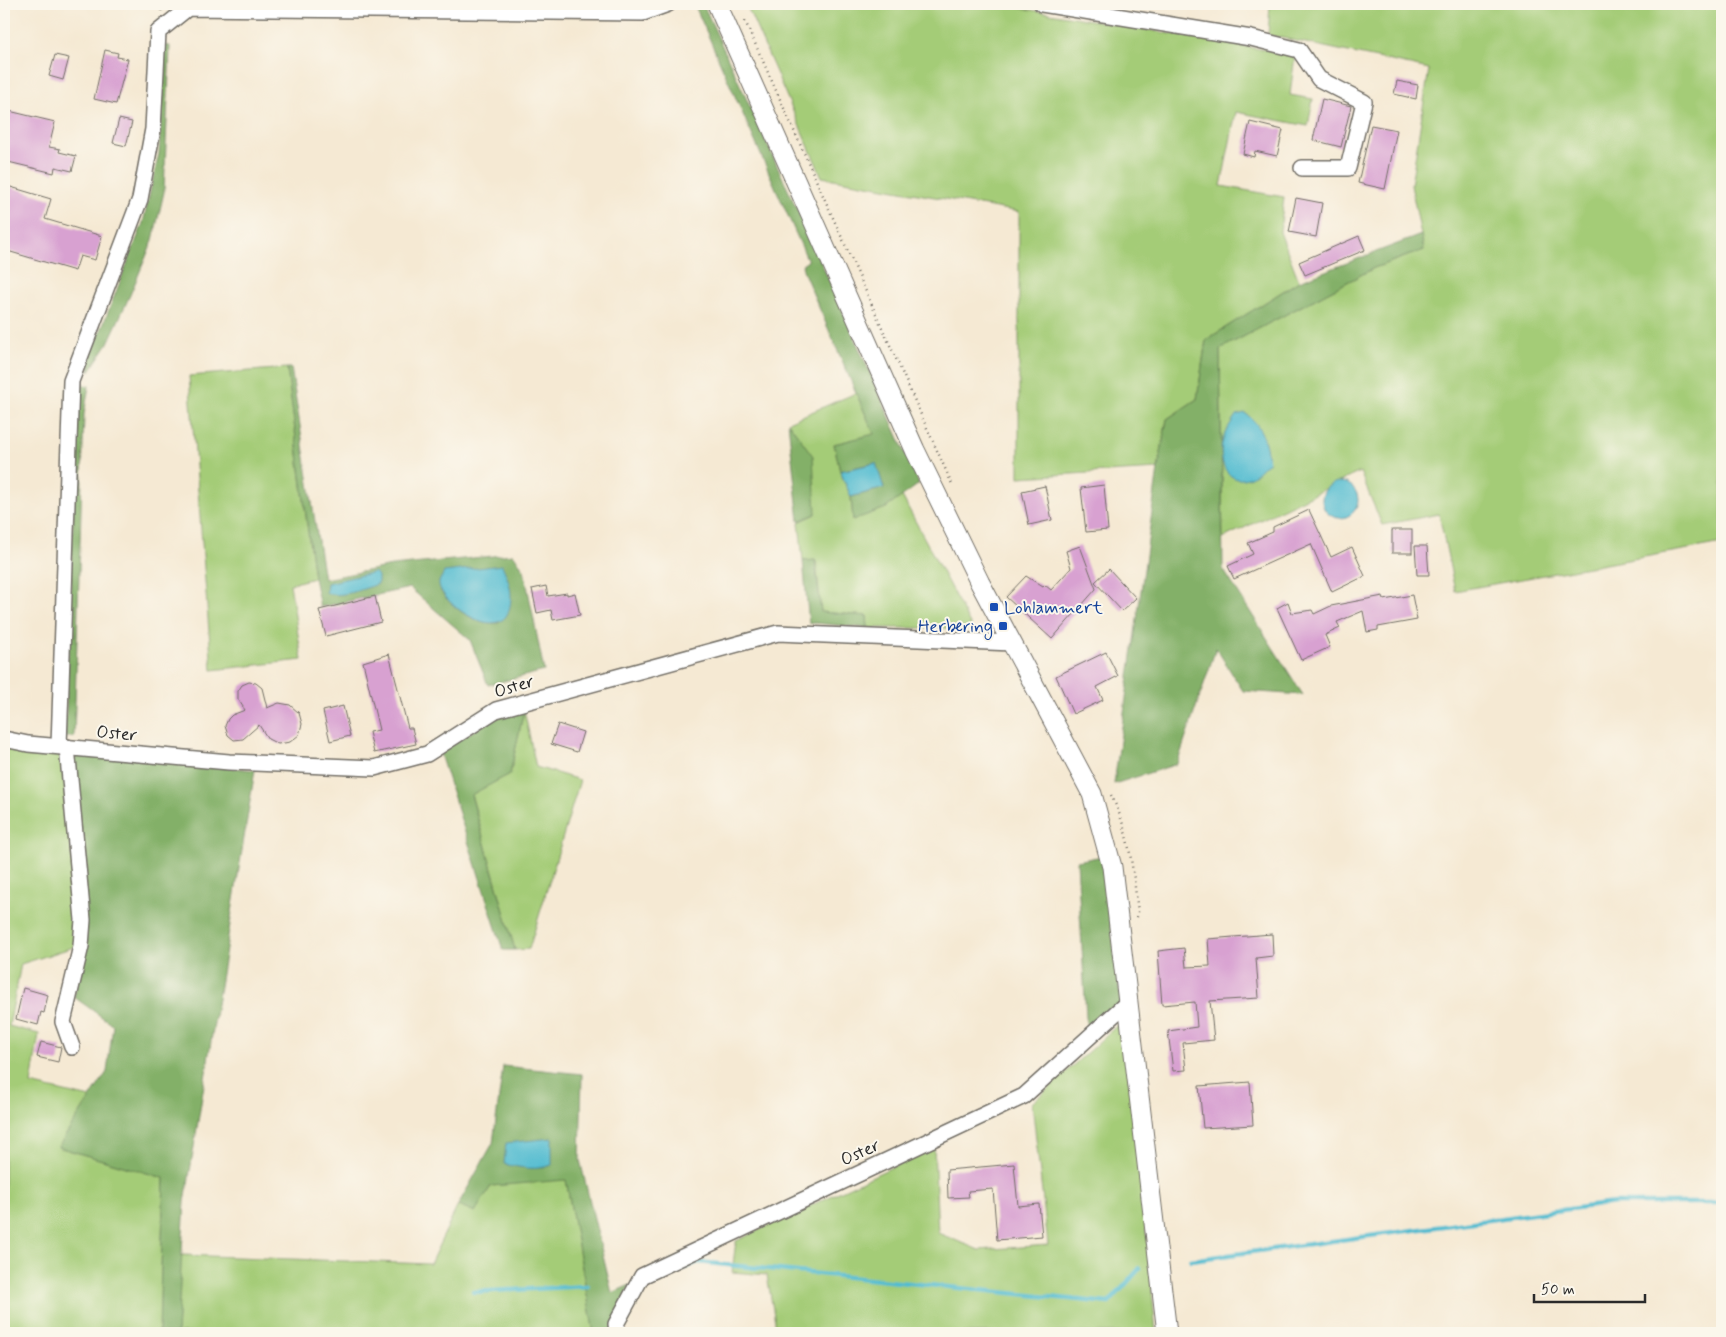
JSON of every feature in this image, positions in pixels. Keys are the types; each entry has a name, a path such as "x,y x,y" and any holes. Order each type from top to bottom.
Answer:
{"main road":[{"path":"716,4 915,450 1012,643 1092,794 1112,867 1167,1333"}],"street":[{"path":"72,1047 63,1022 81,946 84,920 63,747 72,381 140,199 153,129 158,32 188,8 643,13 668,4"},
{"path":"1042,4 1251,38 1299,50 1319,79 1364,102 1348,168 1302,168"},
{"name":"Oster","path":"4,739 28,744 228,762 374,768 427,754 496,710 778,633 1012,643"},
{"name":"Oster","path":"617,1333 616,1324 642,1276 1024,1096 1129,1001"}],"green space":[{"path":"703,4 817,253 919,484 886,508 853,520 851,497 884,488 875,463 840,471 834,444 874,434 804,273 802,265 808,261 695,6"},
{"path":"746,4 997,4 1295,55 1290,95 1313,99 1308,126 1236,112 1221,186 1284,197 1280,232 1299,281 1206,340 1197,399 1167,419 1158,469 1019,477 1019,212 822,177"},
{"path":"1270,4 1722,4 1722,543 1455,591 1439,514 1382,525 1360,472 1223,538 1220,349 1374,268 1424,250 1411,185 1429,69 1268,35"},
{"path":"165,45 170,46 164,192 153,240 108,343 89,372 90,358 143,223 159,153"},
{"path":"1421,235 1424,250 1374,268 1220,349 1223,569 1303,695 1243,691 1216,648 1177,764 1114,784 1158,469 1167,419 1197,399 1206,340 1299,281"},
{"path":"287,368 314,578 290,584 302,660 212,670 189,376"},
{"path":"287,368 291,368 324,579 392,566 513,554 524,570 544,671 488,685 470,640 410,588 320,607 314,578","holes":["440,590 499,623 482,621 466,614 451,603"]},
{"path":"80,384 89,386 84,414 74,737 65,737 77,414"},
{"path":"856,393 875,435 834,444 840,471 851,497 853,519 886,508 902,496 972,628 868,628 867,616 821,612 816,561 803,561 799,522 816,514 788,422"},
{"path":"788,422 813,456 816,514 799,521"},
{"path":"815,560 821,612 867,616 868,628 809,624 803,561"},
{"path":"524,710 536,767 580,780 529,949 515,950 471,794 510,774"},
{"path":"524,710 510,774 471,795 515,950 503,950 439,751 497,717"},
{"path":"4,743 61,754 79,919 77,946 21,964 9,1026 39,1034 31,1084 90,1098 58,1147 164,1178 159,1333 4,1333 4,1087 6,1080 4,1079"},
{"path":"71,753 255,770 185,1202 177,1333 159,1333 164,1178 58,1147 107,1072 113,1025 74,997 85,949"},
{"path":"1102,856 1121,1002 1087,1034 1077,861"},
{"path":"1125,1018 1156,1333 777,1333 767,1275 732,1272 736,1241 934,1147 938,1233 979,1250 1048,1245 1032,1103"},
{"path":"503,1066 582,1074 580,1160 612,1293 630,1285 611,1333 594,1333 566,1180 491,1186 475,1212 458,1205 493,1143"},
{"path":"566,1179 594,1333 177,1333 181,1255 430,1264 458,1205 475,1211 491,1186"}],"water":[{"path":"1245,413 1256,423 1259,429 1269,462 1252,476 1237,479 1227,472 1221,452 1225,433 1236,415"},
{"path":"876,463 884,488 851,497 840,471"},
{"path":"1340,482 1347,483 1353,487 1357,493 1357,507 1353,513 1347,517 1340,518 1333,517 1327,513 1323,507 1322,500 1323,493 1327,487 1333,483"},
{"path":"502,565 511,593 509,610 503,620 493,623 469,616 447,599 441,590 439,582 444,572"},
{"path":"375,572 378,576 378,584 344,594 337,595 326,592 327,583"},
{"path":"552,1138 552,1165 522,1168 504,1164 506,1143"}],"building":[{"path":"105,50 118,53 117,57 128,59 116,104 94,99"},
{"path":"55,55 69,58 63,80 49,76"},
{"path":"1397,81 1418,85 1416,99 1394,94"},
{"path":"1322,99 1351,106 1341,147 1313,140"},
{"path":"9,111 55,122 49,147 60,149 59,152 76,156 72,171 55,167 54,173 4,161 4,134"},
{"path":"119,119 132,122 126,146 113,143"},
{"path":"1250,122 1283,130 1277,156 1255,151 1254,157 1243,154"},
{"path":"1371,125 1397,130 1385,189 1358,183"},
{"path":"4,185 51,199 45,219 102,236 95,260 80,256 75,271 4,250"},
{"path":"1296,198 1322,203 1316,237 1289,232"},
{"path":"1359,236 1365,250 1305,275 1299,262"},
{"path":"1104,485 1108,530 1086,532 1081,488"},
{"path":"1045,486 1052,520 1029,525 1022,491"},
{"path":"1309,510 1331,557 1352,547 1365,576 1332,592 1311,544 1234,579 1228,566 1253,554 1248,543 1273,532 1273,527"},
{"path":"1392,530 1412,530 1412,553 1392,553"},
{"path":"1080,546 1096,589 1052,639 1006,597 1026,576 1051,590 1071,568 1066,551"},
{"path":"1415,546 1427,546 1429,575 1417,575"},
{"path":"1109,569 1136,598 1122,611 1095,582"},
{"path":"546,586 548,596 575,593 580,615 553,620 551,610 537,613 532,589"},
{"path":"1412,595 1417,620 1378,627 1378,630 1367,632 1363,611 1337,622 1340,628 1325,635 1330,647 1301,660 1277,608 1288,602 1292,613 1312,610 1314,614 1331,606 1383,596 1384,600"},
{"path":"375,596 381,622 326,636 319,610"},
{"path":"1106,652 1118,676 1097,687 1103,700 1073,714 1056,676"},
{"path":"389,654 408,728 412,728 416,744 374,753 369,732 379,730 363,662"},
{"path":"249,682 256,683 262,688 267,708 279,703 290,705 299,713 302,724 299,735 290,742 278,744 268,739 259,725 243,739 234,740 228,735 225,726 228,719 232,715 245,710 238,699 238,691 242,685"},
{"path":"343,706 350,736 330,741 323,711"},
{"path":"558,724 583,732 577,752 551,744"},
{"path":"1272,934 1273,956 1256,958 1259,998 1210,1001 1214,1040 1183,1043 1186,1070 1173,1071 1168,1031 1197,1027 1195,1002 1162,1005 1158,951 1184,948 1186,967 1210,966 1208,939"},
{"path":"23,988 48,995 44,1013 41,1012 38,1025 16,1019"},
{"path":"41,1042 61,1047 58,1062 37,1057"},
{"path":"1250,1082 1253,1125 1203,1128 1199,1086"},
{"path":"1014,1164 1018,1206 1039,1204 1042,1236 997,1240 993,1189 968,1191 969,1197 948,1198 947,1170"}],"waterway":[{"path":"1191,1260 1614,1203 1722,1203"},
{"path":"642,1286 698,1262 1109,1303 1140,1268"},
{"path":"473,1292 588,1286"}],"place":[{"name":"Lohlammert","path":"994,607"},
{"name":"Herbering","path":"1003,626"}]}
